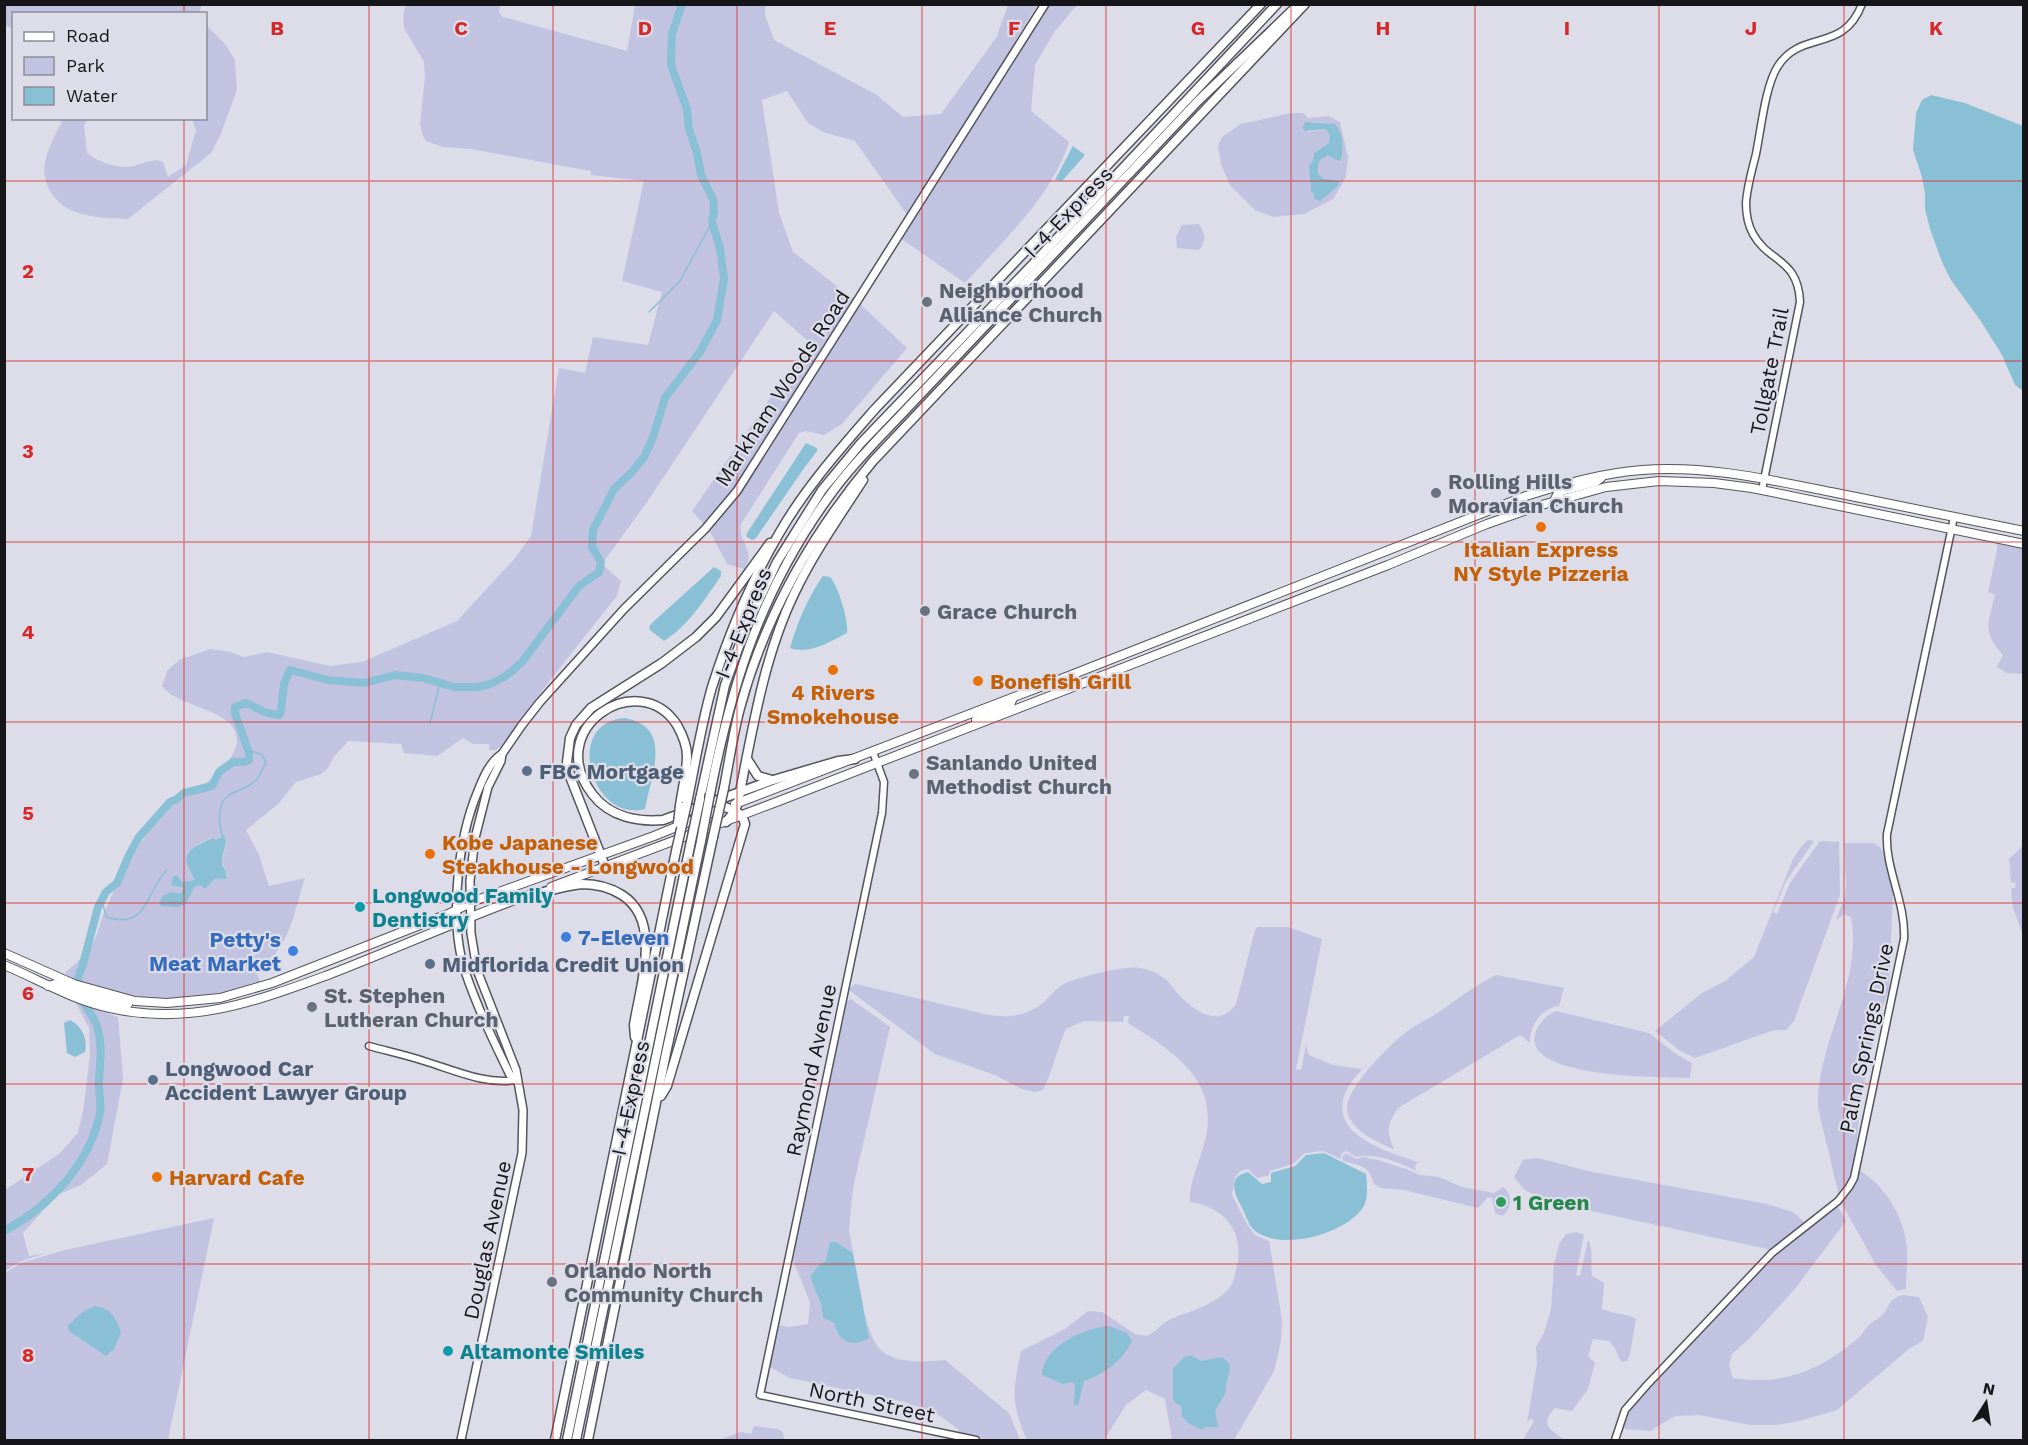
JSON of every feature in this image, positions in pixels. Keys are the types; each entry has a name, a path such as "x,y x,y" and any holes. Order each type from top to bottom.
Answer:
{"highway":[{"path":"1226,42 1255,4"},
{"path":"683,805 724,651 750,588 780,532 825,466 876,409 1261,4"},
{"name":"I-4 Express","path":"567,1440 725,685 746,627 777,562 822,490 861,443 1238,48 1277,4"},
{"name":"I-4 Express","path":"576,1440 729,710 741,667 768,599 788,561 833,490 858,459 1198,100 1299,4"},
{"path":"588,1440 739,710 779,602 814,539 873,461 1305,4"},
{"path":"658,1098 668,1086 745,824 738,809 740,790 770,657 794,594 820,546 873,461"},
{"path":"605,866 567,762 570,738 576,725 591,708 662,663 696,637 716,616 760,554 780,532"},
{"path":"555,1440 676,850 683,805 687,755 680,731 674,721 655,707 634,702 618,704 605,709 585,729 579,743 578,760 587,788 597,801 611,811 630,819 647,822 663,819 740,790 773,780 838,761 855,759"},
{"path":"747,759 758,776 773,780"},
{"path":"725,807 738,809"},
{"path":"726,822 738,809"},
{"path":"519,898 587,884 615,891 636,909 645,927 646,940 634,1025 636,1049"}],"main road":[{"name":"Markham Woods Road","path":"516,1080 512,1061 477,970 470,917 475,838 488,787 501,761 502,754 522,724 560,680 624,609 705,529 737,491 1045,4"},
{"path":"738,809 855,759 1526,496 1604,475 1642,470 1718,471 1764,478 2024,531"},
{"path":"1554,501 1558,493 1596,482 1604,475"},
{"path":"738,809 827,782 964,730 1487,524 1554,501 1606,487 1659,481 1714,483 1761,490 2024,544"},
{"path":"1487,524 1495,517 1516,509 1524,503 1526,496"},
{"path":"1202,637 1211,628 1241,616 1241,608"},
{"path":"1016,709 1023,700 1061,680"},
{"path":"964,730 975,720 1010,705 1013,698"},
{"name":"Markham Woods Road","path":"502,754 495,758 482,782 468,820 458,879 458,923 466,974 480,1012 510,1076 516,1080"},
{"path":"48,986 55,984 128,1004 135,1001 182,1002 235,995 272,983 470,903 725,807"},
{"path":"4,966 69,996 95,1005 127,1011 160,1015 200,1013 230,1008 351,966 519,898 726,822"},
{"path":"4,953 88,992"},
{"name":"Douglas Avenue","path":"461,1440 522,1153 523,1110 516,1080"}],"street":[{"name":"Tollgate Trail","path":"1761,490 1797,326 1800,302 1798,287 1792,273 1783,262 1761,244 1749,226 1746,204 1756,152 1771,81 1780,63 1791,51 1801,46 1844,32 1857,16 1862,4"},
{"name":"Palm Springs Drive","path":"1615,1440 1621,1418 1629,1405 1772,1252 1838,1201 1854,1178 1904,939 1903,919 1889,858 1887,834 1954,517"},
{"name":"Raymond Avenue","path":"760,1395 882,813 884,790 882,774 873,752"},
{"path":"369,1046 484,1080 502,1082 516,1080"},
{"name":"North Street","path":"760,1395 976,1440"}],"green space":[{"path":"5,4 201,5 200,12 12,12 12,28 5,26"},
{"path":"406,5 500,5 499,13 503,17 627,51 635,5 765,5 765,15 774,40 877,95 903,117 941,114 996,38 1008,5 1037,5 908,216 855,141 823,132 808,123 787,91 762,100 779,213 793,252 855,300 736,489 705,525 692,511 809,342 774,311 647,502 602,564 621,581 617,596 502,745 496,750 489,750 489,744 473,744 463,738 437,756 404,753 401,744 348,741 333,758 328,768 321,774 296,782 278,804 246,830 259,855 269,886 305,878 290,927 281,945 273,956 253,964 261,984 199,998 168,1001 128,997 73,981 65,973 91,947 118,883 147,834 168,808 206,784 227,762 236,747 237,739 234,729 227,721 217,714 180,699 162,686 167,671 179,660 210,649 244,657 267,652 330,666 362,662 457,621 515,558 531,536 559,368 585,373 593,337 648,345 662,292 622,281 644,181 591,175 591,171 471,149 443,147 426,141 420,124 425,77 424,62 404,28 403,15","holes":["221,836 226,844 222,862 228,876 212,880 203,889 190,872 187,864 188,852 200,843 212,838 216,840"]},
{"path":"1048,5 1077,5 1055,31 1035,65 1031,111 1069,142 1051,181 1039,199 965,283 900,238"},
{"path":"207,26 226,45 235,60 237,90 220,136 211,153 128,219 86,215 66,208 55,198 47,184 45,162 63,120 87,120 84,125 87,153 98,160 115,166 127,167 159,161 163,162 168,177 186,165 196,130 192,120 207,120"},
{"path":"1291,113 1303,113 1308,118 1328,116 1340,122 1348,157 1346,177 1333,199 1304,214 1273,217 1255,210 1230,185 1221,165 1218,146 1222,137 1241,124","holes":["1311,122 1328,123 1340,133 1340,137 1332,157 1322,157 1318,164 1318,174 1324,179 1339,179 1330,192 1314,195 1311,191 1310,173 1314,153 1327,145 1331,139 1326,129 1307,132"]},
{"path":"1199,224 1204,237 1199,250 1177,248 1176,237 1182,225"},
{"path":"859,303 907,348 842,424 824,435 806,431 799,433 741,524 742,537 749,557 744,569 727,564 709,530 739,492"},
{"path":"1997,541 2023,546 2023,674 2007,673 1997,667 2003,655 1989,633 1989,620 1995,595 1988,592"},
{"path":"1808,840 1814,841 1786,881 1773,912 1777,914 1790,883 1820,841 1839,842 1840,895 1794,1021 1786,1030 1774,1030 1695,1058 1679,1050 1655,1031 1702,993 1725,981 1754,957 1793,859"},
{"path":"1844,843 1873,843 1880,847 1886,856 1893,891 1889,989 1879,1017 1861,1097 1858,1155 1851,1178 1839,1196 1818,1102 1825,1055 1851,964 1853,941 1851,917 1844,914 1836,920 1845,896"},
{"path":"2023,843 2023,935 2013,908 2011,888 2015,888 2016,883 2011,882 2009,859"},
{"path":"1257,927 1288,927 1322,939 1296,1069 1301,1070 1306,1045 1309,1055 1333,1065 1362,1069 1372,1059 1354,1078 1346,1091 1342,1106 1345,1119 1352,1130 1377,1147 1418,1162 1415,1166 1416,1171 1380,1157 1357,1157 1346,1151 1342,1153 1340,1159 1324,1151 1305,1153 1293,1164 1270,1171 1269,1175 1257,1178 1248,1169 1240,1171 1235,1178 1232,1195 1247,1224 1255,1235 1269,1241 1282,1320 1281,1341 1274,1371 1234,1440 1172,1440 1165,1399 1146,1390 1126,1405 1104,1440 1027,1440 1018,1415 1015,1396 1021,1351 1065,1329 1088,1311 1102,1312 1135,1334 1147,1336 1169,1320 1212,1302 1227,1291 1232,1284 1238,1257 1238,1245 1230,1224 1214,1210 1190,1202 1191,1189 1208,1122 1206,1103 1200,1086 1177,1057 1128,1023 1129,1016 1124,1016 1123,1022 1084,1021 1066,1029 1043,1090 1034,1092 1022,1089 995,1075 935,1054 850,991 850,988 855,984 989,1015 1011,1016 1031,1010 1059,988 1076,979 1112,970 1140,968 1164,978 1196,1010 1210,1016 1224,1015 1236,1004"},
{"path":"1496,975 1564,988 1559,1006 1547,1010 1537,1019 1530,1043 1520,1035 1398,1108 1389,1128 1394,1149 1372,1139 1358,1129 1349,1116 1348,1101 1359,1081 1376,1060 1410,1029"},
{"path":"851,999 890,1027 853,1188 849,1230 853,1253 836,1242 826,1260 810,1277 821,1304 823,1318 835,1323 836,1331 869,1338 864,1310 876,1344 888,1355 912,1361 945,1360 1009,1413 1020,1440 991,1440 958,1434 959,1430 939,1415 905,1402 790,1378 768,1366 777,1325 789,1327 808,1324 810,1302 792,1258 844,1003"},
{"path":"76,1003 118,1017 123,1079 107,1164 81,1185 57,1195 23,1233 29,1256 47,1253 21,1261 5,1271 5,1190 59,1154 78,1133 84,1106 90,1054 89,1028"},
{"path":"1556,1011 1649,1033 1692,1063 1690,1078 1599,1073 1572,1068 1551,1060 1537,1049 1535,1035 1543,1020"},
{"path":"1346,1153 1357,1159 1363,1157 1378,1160 1420,1175 1439,1177 1462,1187 1494,1193 1503,1187 1510,1198 1508,1210 1502,1216 1495,1213 1492,1197 1487,1198 1478,1208 1404,1190 1381,1188 1374,1184 1366,1169 1343,1161 1342,1157"},
{"path":"1538,1158 1588,1171 1767,1204 1793,1212 1805,1223 1772,1250 1559,1204 1526,1191 1514,1177 1523,1160"},
{"path":"1858,1170 1868,1176 1885,1193 1902,1225 1907,1247 1906,1289 1897,1291 1876,1265 1841,1202 1851,1188"},
{"path":"1837,1205 1846,1221 1794,1290 1732,1354 1729,1365 1733,1378 1767,1380 1784,1378 1814,1368 1857,1339 1884,1313 1892,1300 1902,1295 1919,1297 1928,1317 1923,1341 1910,1348 1837,1410 1776,1425 1750,1425 1699,1415 1675,1416 1650,1431 1625,1429 1622,1423 1630,1407 1773,1255"},
{"path":"214,1218 168,1440 5,1440 5,1273 21,1263 65,1250"},
{"path":"1577,1232 1584,1235 1576,1275 1580,1276 1588,1240 1592,1276 1604,1283 1602,1309 1636,1319 1630,1354 1627,1361 1621,1362 1609,1341 1593,1339 1588,1356 1595,1363 1588,1389 1572,1411 1555,1408 1548,1419 1549,1427 1565,1440 1523,1440 1534,1421 1530,1418 1527,1423 1537,1363 1536,1347 1544,1333 1551,1309 1554,1265 1559,1244 1566,1234"},
{"path":"754,1426 777,1429 783,1432 784,1440 719,1440 740,1432 751,1434"}],"water":[{"path":"1931,95 1965,103 2023,126 2023,391 2015,385 2002,355 1951,280 1930,229 1925,209 1922,177 1913,150 1916,113 1922,100"},
{"path":"1306,122 1335,124 1340,132 1343,145 1339,161 1328,156 1321,159 1318,164 1318,174 1324,179 1340,180 1337,187 1320,201 1314,199 1311,191 1309,165 1312,163 1314,153 1329,143 1330,135 1326,129 1305,131 1302,127"},
{"path":"1073,146 1085,155 1062,181 1055,180"},
{"path":"806,443 817,448 817,451 756,538 752,540 746,536 747,533"},
{"path":"714,567 721,571 721,576 696,612 681,628 664,641 650,630 652,623"},
{"path":"823,576 830,577 839,595 845,613 847,633 812,649 790,648 804,610"},
{"path":"624,718 640,723 649,731 654,741 656,754 645,809 626,809 610,801 599,788 591,771 590,753 594,736 605,724"},
{"path":"224,835 222,863 226,879 214,880 205,889 199,885 194,887 186,904 177,907 161,906 159,903 163,896 171,892 180,894 184,888 171,885 173,876 177,876 182,882 195,880 187,864 188,853 197,845 213,838 216,840"},
{"path":"70,1020 81,1029 86,1042 85,1052 75,1057 67,1053 64,1023"},
{"path":"1324,1153 1366,1174 1367,1197 1362,1209 1342,1226 1299,1239 1271,1238 1254,1230 1236,1195 1234,1184 1236,1179 1248,1172 1262,1184 1271,1182 1271,1173 1295,1166 1306,1155"},
{"path":"830,1242 836,1242 853,1253 869,1338 857,1343 843,1339 834,1323 823,1318 821,1304 810,1277 826,1260"},
{"path":"95,1306 106,1309 112,1315 121,1333 114,1349 106,1356 69,1331 68,1326 74,1320"},
{"path":"1109,1326 1127,1333 1132,1341 1112,1366 1084,1381 1078,1405 1074,1405 1075,1385 1072,1382 1063,1384 1042,1375 1044,1365 1049,1355 1066,1340 1088,1330"},
{"path":"1190,1355 1201,1361 1222,1357 1229,1363 1226,1392 1215,1411 1218,1427 1206,1427 1202,1430 1188,1423 1182,1416 1181,1406 1173,1399 1173,1369 1183,1358"}],"waterway":[{"path":"4,1231 37,1210 52,1197 77,1166 95,1132 100,1113 100,1040 97,1026 78,992 77,985 98,907 106,892 117,883 139,837 170,802 184,793 212,786 219,772 233,762 249,760 235,707 246,703 267,713 279,715 284,684 290,670 328,680 364,683 395,675 423,678 454,687 478,687 490,684 506,676 522,662 579,586 599,572 601,562 592,547 593,530 614,489 644,457 665,398 700,352 717,320 724,279 720,248 712,222 713,199 701,175 689,129 687,109 671,65 672,34 682,4"},
{"path":"649,312 680,281 712,222"},
{"path":"430,723 440,683"},
{"path":"222,836 219,820 224,799 254,782 266,762 261,754 248,750"},
{"path":"102,900 106,917 120,920 131,918 145,906 160,878 167,870"}],"place":[{"name":"Neighborhood Alliance Church","path":"927,302"},
{"name":"Rolling Hills Moravian Church","path":"1436,493"},
{"name":"Italian Express NY Style Pizzeria","path":"1541,527"},
{"name":"Grace Church","path":"925,611"},
{"name":"4 Rivers Smokehouse","path":"833,670"},
{"name":"Bonefish Grill","path":"978,681"},
{"name":"FBC Mortgage","path":"527,771"},
{"name":"Sanlando United Methodist Church","path":"914,774"},
{"name":"Kobe Japanese Steakhouse - Longwood","path":"430,854"},
{"name":"Longwood Family Dentistry","path":"360,907"},
{"name":"7-Eleven","path":"566,937"},
{"name":"Petty's Meat Market","path":"293,951"},
{"name":"Midflorida Credit Union","path":"430,964"},
{"name":"St. Stephen Lutheran Church","path":"312,1007"},
{"name":"Longwood Car Accident Lawyer Group","path":"153,1080"},
{"name":"Harvard Cafe","path":"157,1177"},
{"name":"1 Green","path":"1501,1202"},
{"name":"Orlando North Community Church","path":"552,1282"},
{"name":"Altamonte Smiles","path":"448,1351"}]}
